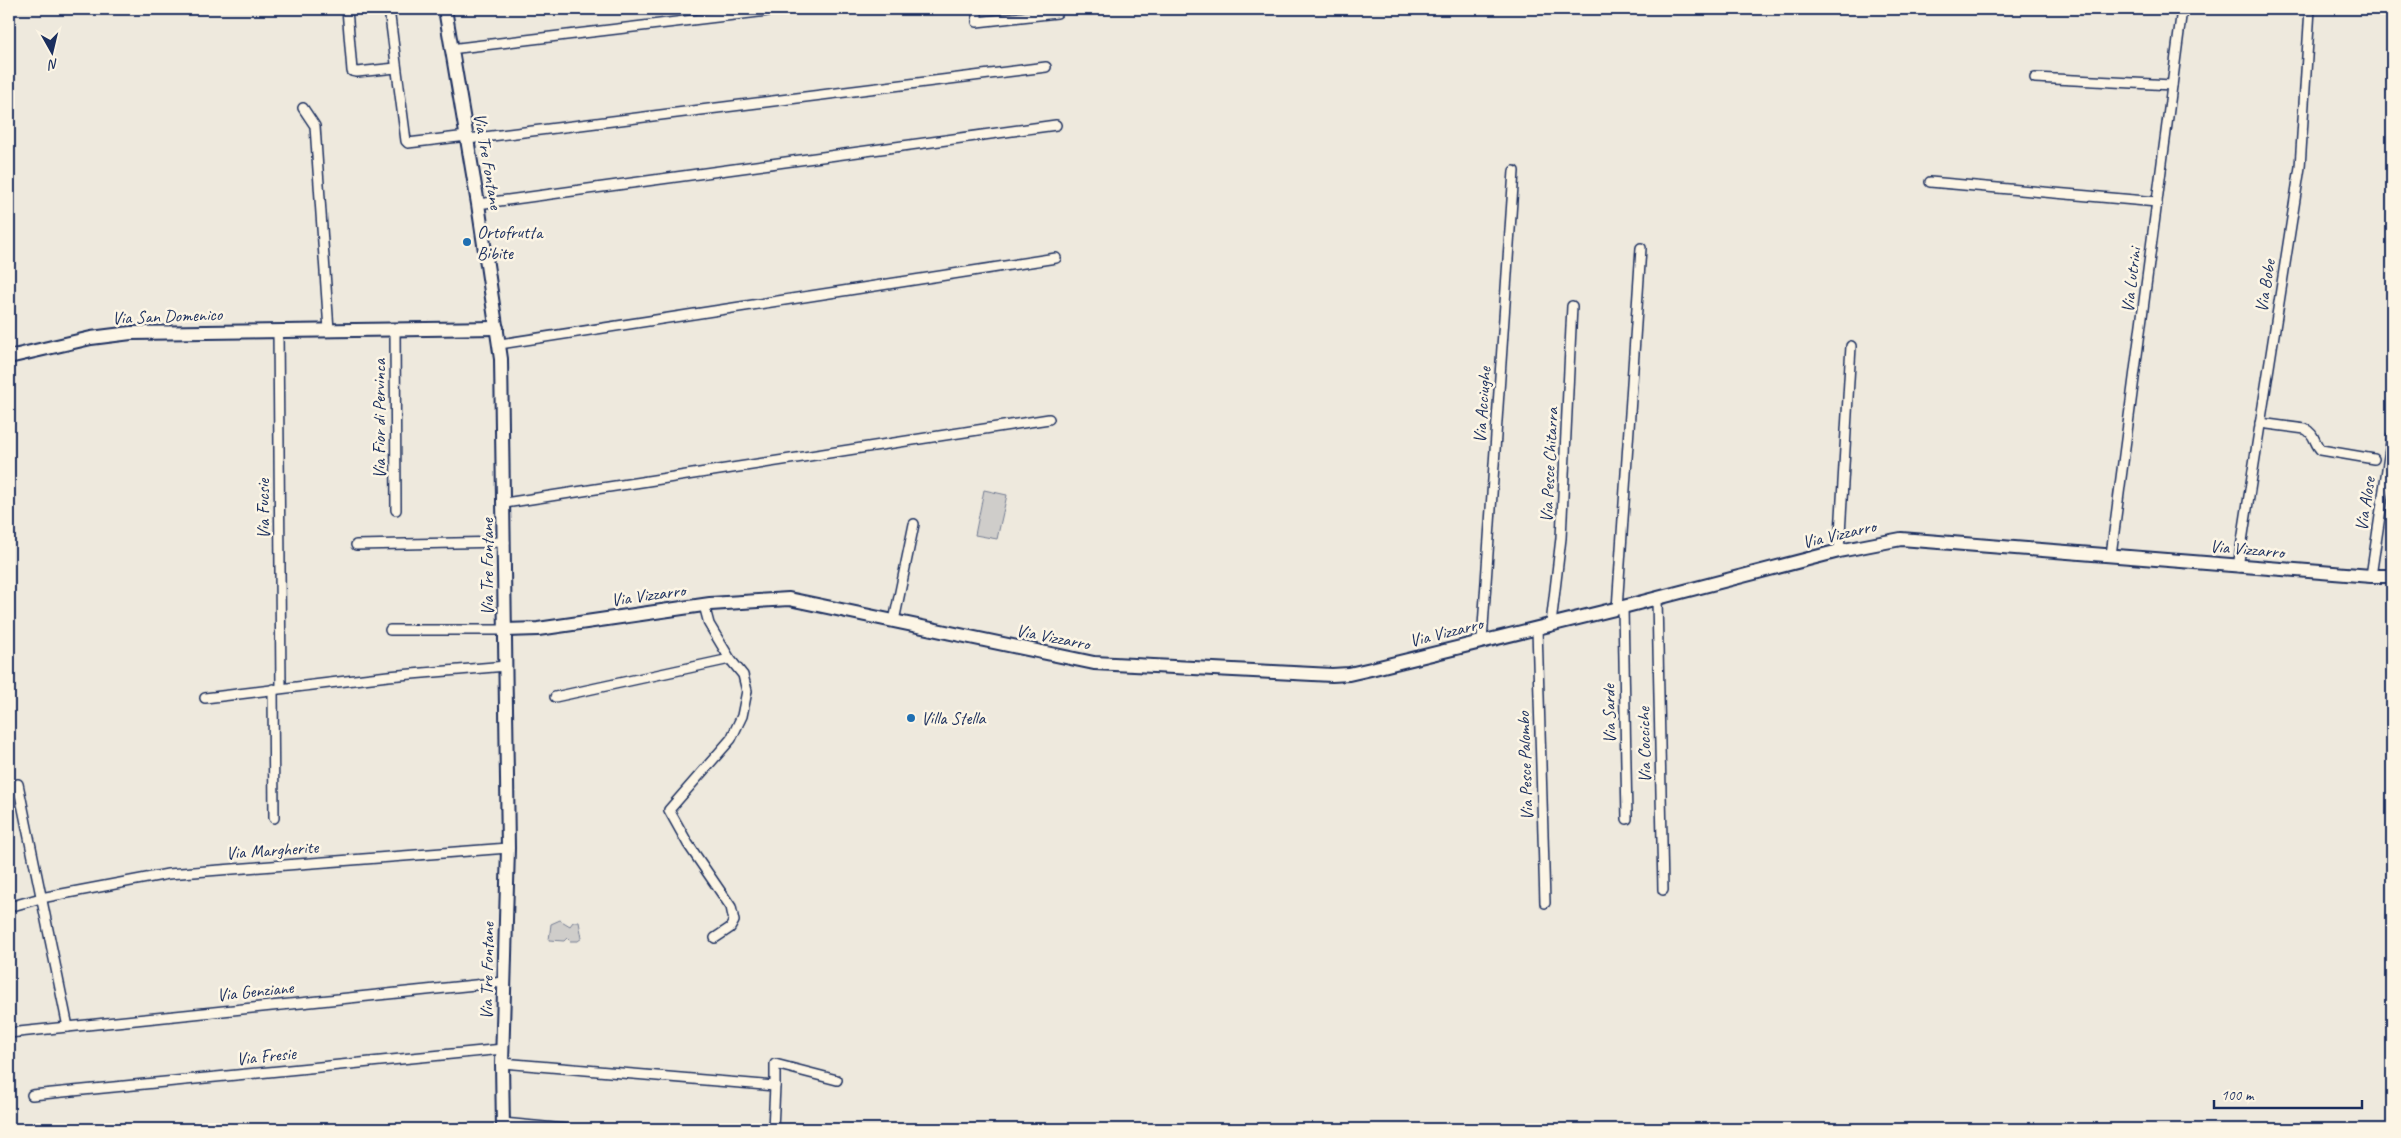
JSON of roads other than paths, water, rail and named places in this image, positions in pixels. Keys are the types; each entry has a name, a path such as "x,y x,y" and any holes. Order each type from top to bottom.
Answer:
{"street":[{"path":"346,9 350,69 357,72 396,68"},
{"path":"389,9 406,141 408,143 1046,67"},
{"name":"Via Tre Fontane","path":"445,9 450,49 467,137 500,344 505,503 508,848 502,1063 503,1126"},
{"path":"450,49 784,9"},
{"path":"977,9 977,22 1057,13"},
{"name":"Via Lutrini","path":"2111,555 2182,9"},
{"name":"Via Bobe","path":"2238,567 2300,167 2310,9"},
{"path":"2034,78 2172,85"},
{"path":"303,108 315,126 329,330"},
{"path":"478,204 1056,125"},
{"name":"Via Acciughe","path":"1482,641 1514,171"},
{"path":"1930,182 2157,202"},
{"name":"Via Sarde","path":"1627,819 1620,608 1641,248"},
{"path":"500,344 1056,258"},
{"name":"Via Pesce Chitarra","path":"1551,624 1561,538 1572,306"},
{"name":"Via Fior di Pervinca","path":"395,328 396,510"},
{"name":"Via San Domenico","path":"9,357 91,338 131,333 497,328"},
{"name":"Via Fucsie","path":"274,818 277,688 278,331"},
{"path":"1839,551 1851,346"},
{"path":"505,503 1049,419"},
{"path":"2260,423 2305,429 2312,432 2317,446 2321,450 2374,459"},
{"name":"Via Alose","path":"2371,576 2392,436"},
{"path":"894,622 914,524"},
{"name":"Via Vizzarro","path":"505,630 538,629 704,605 765,600 797,600 1094,663 1332,675 1349,674 1656,599 1839,551 1901,539 2238,567 2392,576"},
{"path":"356,545 505,542"},
{"name":"Via Cocciche","path":"1656,599 1663,890"},
{"path":"704,605 709,624 746,683 742,716 731,739 669,810 688,844 731,907 734,921 730,928 715,938"},
{"name":"Via Pesce Palombo","path":"1537,628 1545,903"},
{"path":"390,630 505,630"},
{"path":"555,697 730,659"},
{"path":"205,698 277,688 506,666"},
{"path":"18,784 68,1027"},
{"name":"Via Margherite","path":"9,907 41,898 168,874 508,848"},
{"name":"Via Genziane","path":"9,1033 504,982"},
{"name":"Via Fresie","path":"32,1095 503,1049"},
{"path":"502,1063 775,1086"},
{"path":"773,1129 775,1064 836,1080"},
{"path":"503,1126 566,1129"}],"place":[{"name":"Ortofrutta Bibite","path":"467,242"},
{"name":"Villa Stella","path":"911,718"}]}
